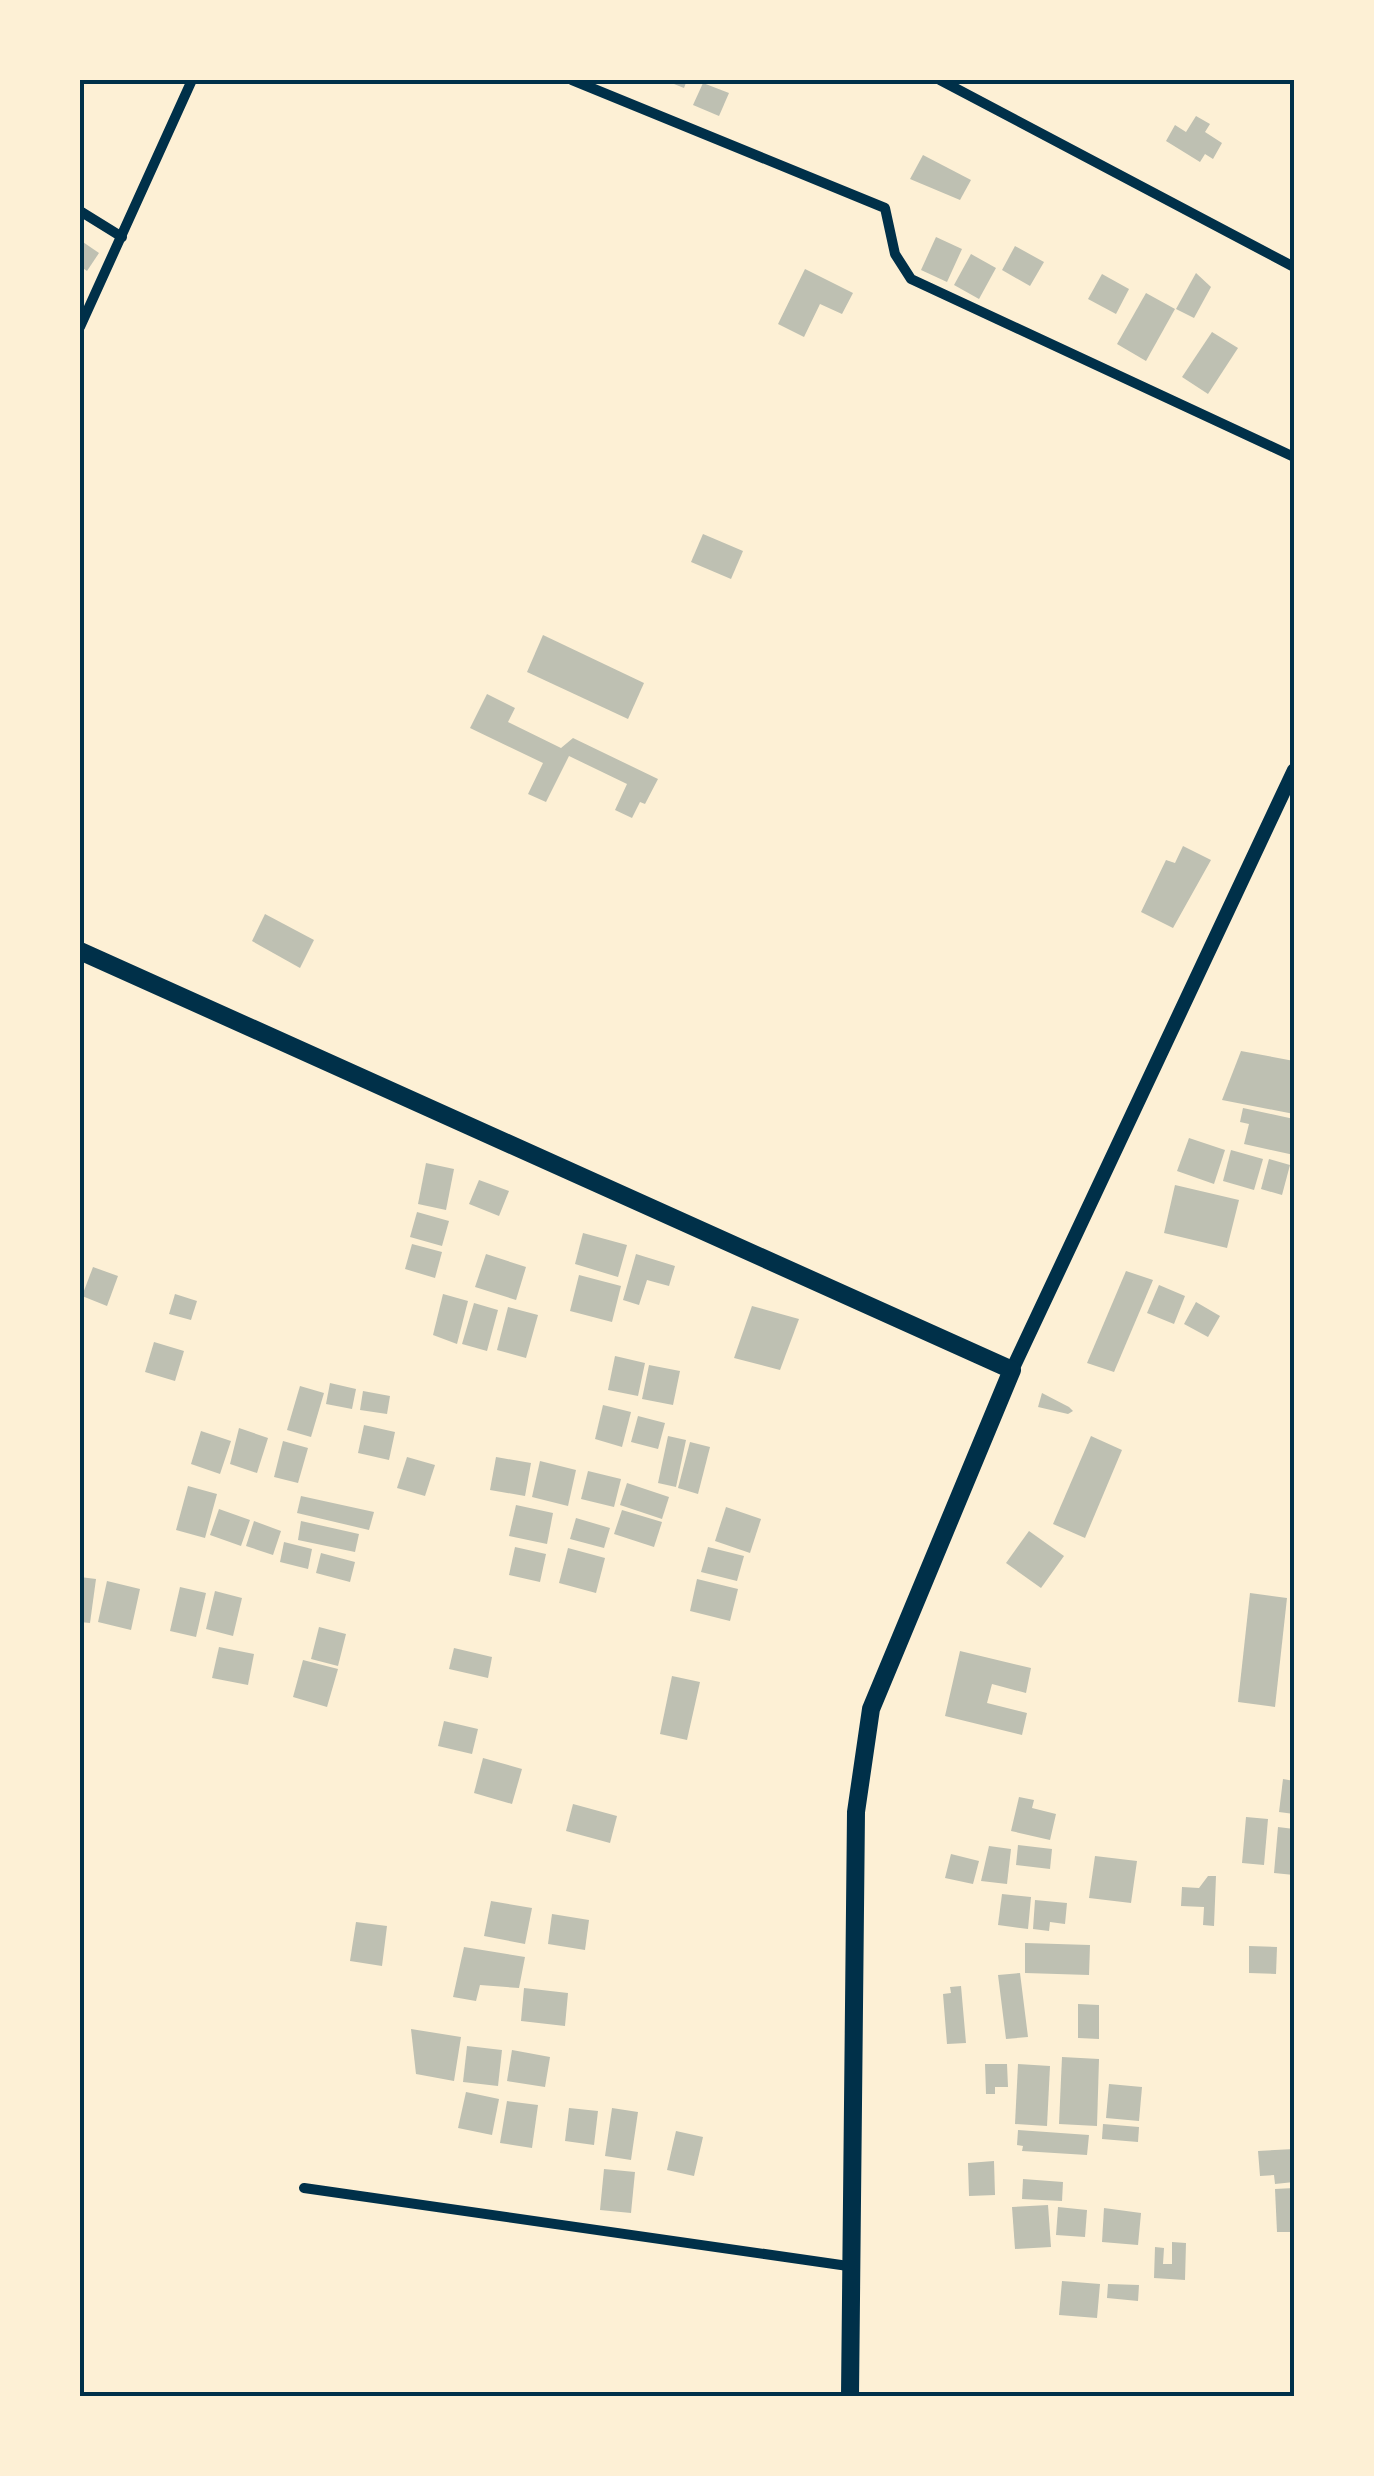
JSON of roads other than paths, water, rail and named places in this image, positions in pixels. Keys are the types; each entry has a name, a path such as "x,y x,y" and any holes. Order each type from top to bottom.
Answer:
{"highway":[{"path":"80,951 1012,1370 871,1709 856,1812 848,2266 850,2396"}],"main road":[{"path":"1012,1370 1294,770"}],"street":[{"path":"80,327 192,80"},
{"path":"572,80 886,208 896,254 911,279 1294,457"},
{"path":"940,80 1294,268"},
{"path":"80,211 122,237"},
{"path":"304,2188 848,2266"}]}
